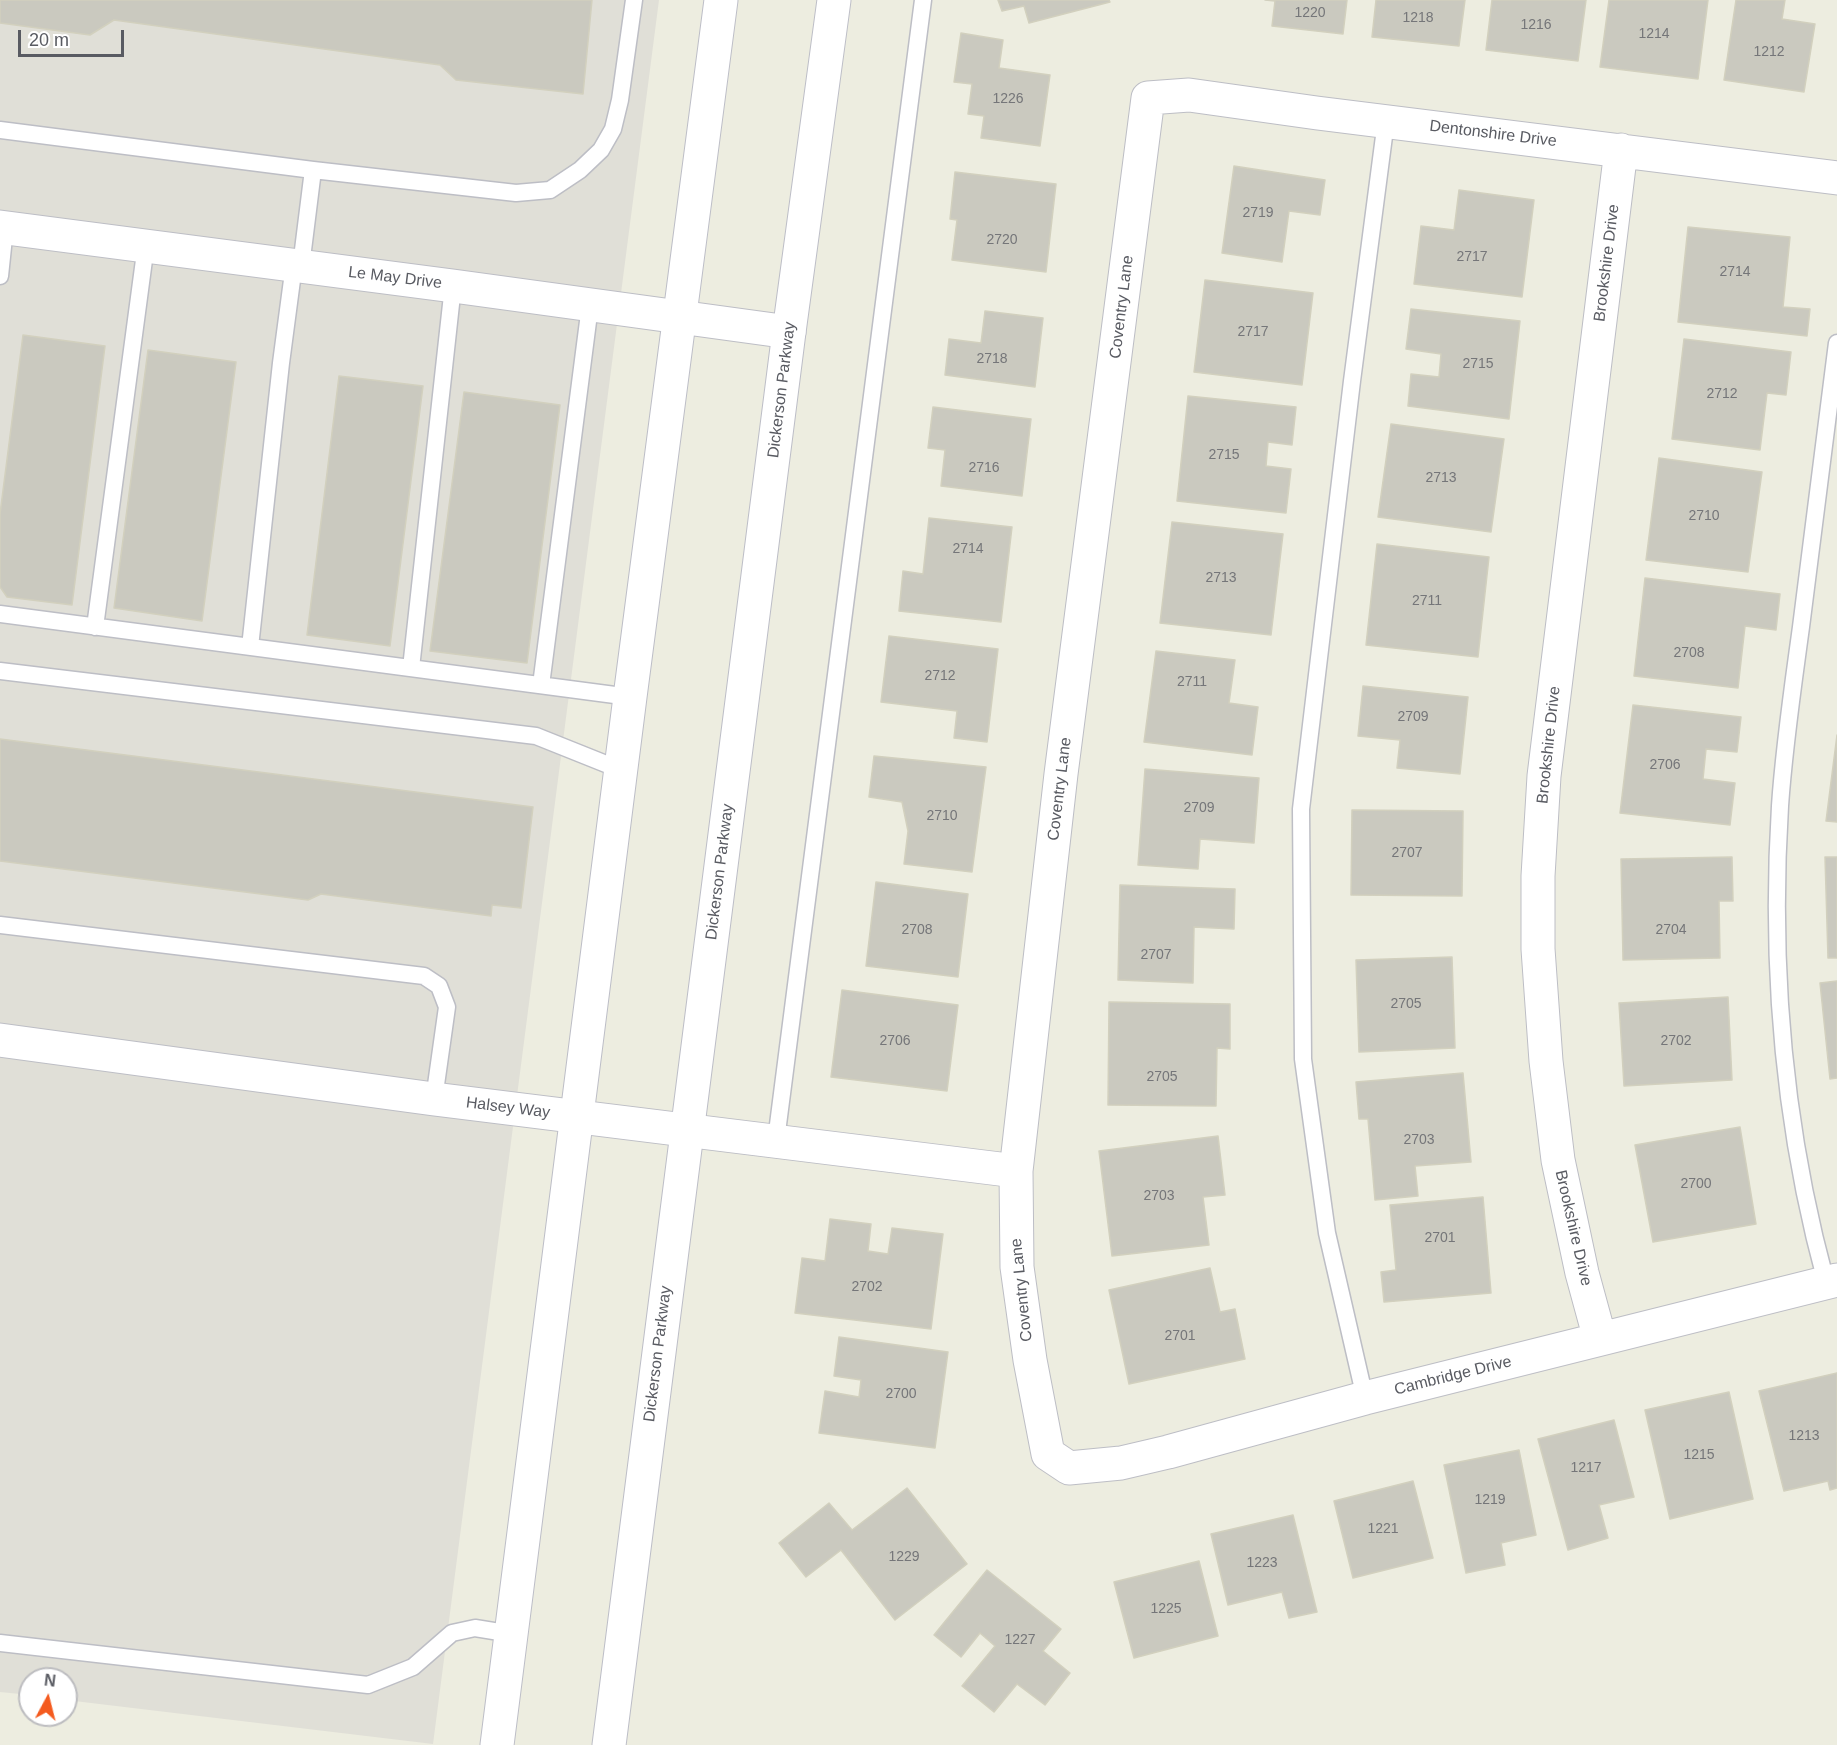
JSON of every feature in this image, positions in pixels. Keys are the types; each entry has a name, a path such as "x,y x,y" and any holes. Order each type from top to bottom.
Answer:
{"street":[{"path":"497,1745 721,0"},
{"name":"Dickerson Parkway","path":"609,1745 789,332 834,0"},
{"name":"Dentonshire Drive","path":"1148,99 1189,95 1837,178"},
{"name":"Coventry Lane","path":"1069,1468 1048,1454 1030,1360 1017,1267 1016,1171 1054,831 1148,99"},
{"name":"Brookshire Drive","path":"1600,1339 1582,1273 1558,1160 1546,1062 1538,949 1538,876 1544,776 1621,150"},
{"name":"Le May Drive","path":"3,227 789,332"},
{"name":"Halsey Way","path":"0,1040 434,1099 1016,1171"},
{"name":"Cambridge Drive","path":"1069,1468 1121,1462 1168,1452 1365,1398 1831,1281"}],"lane":[{"path":"0,130 516,193 550,190 580,171 601,150 613,129 620,100 634,0"},
{"path":"776,1140 923,0"},
{"path":"1365,1398 1327,1233 1303,1059 1300,809 1386,121"},
{"path":"250,647 281,363 313,170"},
{"path":"0,276 3,227"},
{"path":"95,627 146,246"},
{"path":"411,668 453,286"},
{"path":"541,685 590,306"},
{"path":"1831,1281 1811,1229 1796,1141 1784,1053 1778,962 1778,894 1780,806 1787,736 1837,344"},
{"path":"0,614 630,697"},
{"path":"0,671 536,736 621,770"},
{"path":"0,926 424,976 439,986 447,1007 434,1099"},
{"path":"0,1643 368,1685 413,1668 452,1633 475,1628 512,1634"}],"shaded area":[{"path":"0,0 659,0 433,1744 78,1701 78,1667 18,1667 18,1694 0,1692"}],"building":[{"path":"0,0 592,0 583,94 456,80 440,65 114,20 90,35 0,23"},
{"path":"998,0 1109,0 1110,2 1029,23 1024,6 1002,11"},
{"path":"1265,0 1347,0 1343,34 1272,26 1275,1"},
{"path":"1376,0 1465,0 1459,46 1372,37"},
{"path":"1492,0 1586,0 1578,61 1486,50"},
{"path":"1609,0 1708,0 1698,79 1600,67"},
{"path":"1736,0 1785,0 1782,19 1815,24 1804,92 1724,80"},
{"path":"961,33 1003,40 999,68 1050,75 1040,146 981,138 984,116 968,114 972,84 954,82"},
{"path":"1234,166 1325,180 1320,215 1289,211 1282,262 1222,253"},
{"path":"955,172 1056,184 1046,272 952,260 957,220 950,219"},
{"path":"1459,190 1534,200 1522,297 1414,284 1421,226 1454,230"},
{"path":"1688,227 1790,237 1783,307 1810,309 1807,336 1678,322"},
{"path":"1205,280 1313,293 1302,385 1194,372"},
{"path":"1411,309 1520,321 1509,419 1408,406 1411,374 1439,377 1441,354 1406,349"},
{"path":"985,311 1043,318 1035,387 945,375 949,339 981,343"},
{"path":"23,335 105,346 72,605 7,597 0,587 0,514"},
{"path":"1684,339 1791,352 1786,395 1767,393 1760,450 1672,439"},
{"path":"148,350 236,362 202,621 114,608"},
{"path":"339,376 423,386 390,646 307,635"},
{"path":"464,392 560,405 527,663 430,651"},
{"path":"1188,396 1296,407 1292,445 1268,442 1266,466 1291,469 1286,513 1177,501"},
{"path":"933,407 1031,419 1022,496 941,486 945,450 928,448"},
{"path":"1391,424 1504,439 1491,532 1378,517"},
{"path":"1659,458 1762,472 1748,572 1646,560"},
{"path":"929,518 1012,527 1001,622 899,611 903,571 923,574"},
{"path":"1172,522 1283,534 1271,635 1160,623"},
{"path":"1377,544 1489,557 1478,657 1366,645"},
{"path":"1645,578 1780,594 1776,630 1745,626 1738,688 1634,676"},
{"path":"889,636 998,649 987,742 954,738 957,711 881,702"},
{"path":"1156,651 1235,660 1229,703 1258,707 1252,755 1144,742"},
{"path":"1363,686 1468,697 1460,774 1397,768 1400,740 1358,736"},
{"path":"1633,705 1741,717 1737,752 1706,749 1703,779 1735,783 1730,825 1620,813"},
{"path":"1837,735 1837,822 1826,821"},
{"path":"0,739 533,807 521,908 492,905 491,916 321,894 308,900 0,861"},
{"path":"874,756 986,767 972,872 904,864 908,831 902,802 869,797"},
{"path":"1145,769 1259,778 1254,843 1200,839 1198,869 1138,865"},
{"path":"1352,810 1463,811 1462,896 1351,895"},
{"path":"1732,857 1733,901 1719,901 1720,958 1623,960 1621,859"},
{"path":"1825,857 1837,857 1837,958 1828,958"},
{"path":"876,882 968,894 958,977 866,966"},
{"path":"1120,885 1235,889 1234,929 1194,927 1193,983 1118,980"},
{"path":"1452,957 1455,1048 1359,1052 1356,960"},
{"path":"1837,981 1837,1078 1830,1079 1820,983"},
{"path":"842,990 958,1005 947,1091 831,1077"},
{"path":"1728,997 1732,1080 1624,1086 1619,1003"},
{"path":"1109,1002 1230,1004 1230,1049 1217,1048 1216,1106 1108,1105"},
{"path":"1463,1073 1471,1162 1415,1166 1418,1196 1375,1200 1368,1119 1359,1119 1356,1082"},
{"path":"1740,1127 1756,1224 1653,1242 1635,1145"},
{"path":"1218,1136 1225,1195 1203,1197 1209,1245 1112,1256 1099,1151"},
{"path":"1483,1197 1491,1293 1384,1302 1381,1272 1396,1270 1390,1205"},
{"path":"830,1219 871,1224 868,1251 888,1254 892,1228 943,1234 931,1329 795,1313 802,1258 825,1261"},
{"path":"1210,1268 1220,1312 1235,1309 1245,1359 1129,1384 1109,1290"},
{"path":"839,1337 948,1352 935,1448 819,1433 825,1391 859,1397 861,1380 834,1376"},
{"path":"1837,1373 1837,1488 1830,1490 1828,1481 1784,1491 1759,1391"},
{"path":"1729,1392 1753,1499 1670,1519 1645,1410"},
{"path":"1614,1420 1634,1497 1599,1505 1608,1538 1568,1550 1538,1439"},
{"path":"1519,1450 1536,1535 1501,1543 1505,1565 1466,1573 1444,1465"},
{"path":"1413,1481 1433,1558 1353,1578 1334,1501"},
{"path":"907,1488 967,1564 895,1620 841,1550 806,1577 779,1543 829,1503 852,1530"},
{"path":"1293,1515 1317,1612 1289,1618 1282,1592 1228,1605 1211,1534"},
{"path":"1199,1561 1218,1636 1134,1658 1114,1582"},
{"path":"987,1570 1061,1629 1043,1651 1070,1673 1045,1705 1017,1684 994,1712 962,1686 995,1646 980,1633 961,1657 934,1635"}]}
